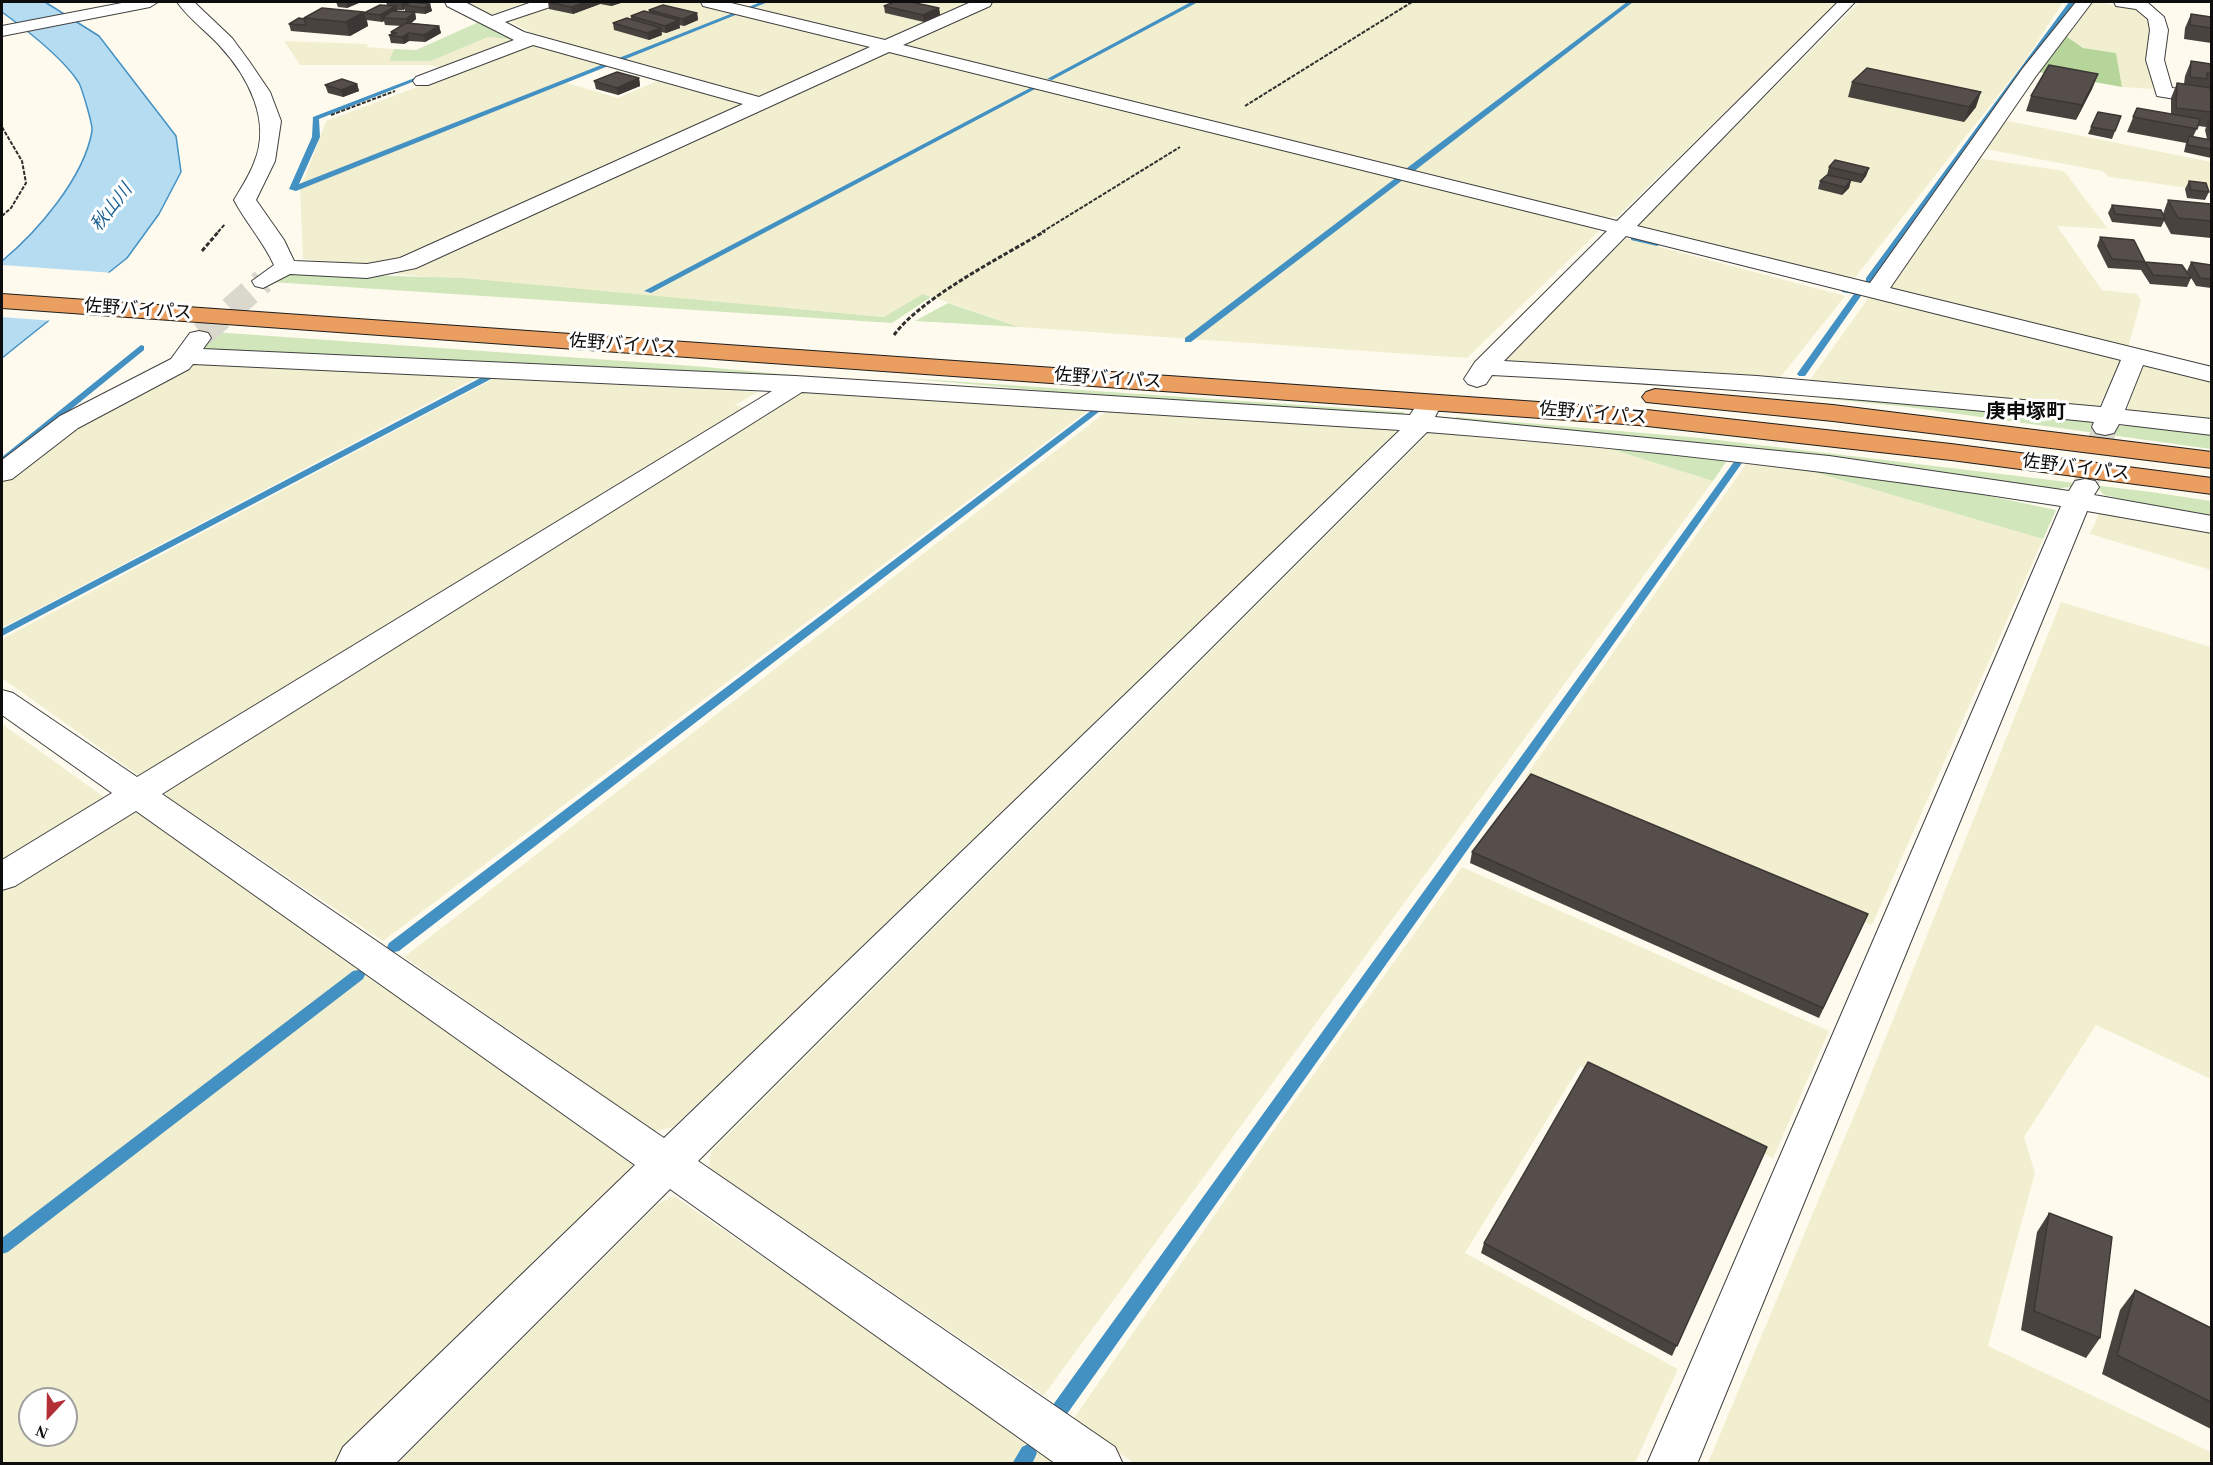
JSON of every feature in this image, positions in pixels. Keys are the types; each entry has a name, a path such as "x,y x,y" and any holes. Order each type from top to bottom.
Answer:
{"highway":[{"name":"佐野バイパス","path":"2,280 891,341 1480,375 1833,413 2211,460"},
{"name":"佐野バイパス","path":"2,301 1424,412 1650,418 1951,452 2211,486"}],"street":[{"path":"2,31 150,2"},
{"path":"185,2 226,42 261,92 271,121 267,151 265,161 245,200 254,217 273,240 286,267"},
{"path":"453,2 531,40 761,103"},
{"path":"490,22 547,2"},
{"path":"709,2 2211,375"},
{"path":"263,281 286,267 367,271 382,270 408,263 984,2"},
{"path":"1480,375 1621,227 1847,2"},
{"path":"1876,291 2029,72 2084,2"},
{"path":"2122,2 2141,4 2156,17 2159,30 2155,60 2164,92 2211,99"},
{"path":"422,81 531,40"},
{"path":"2,473 69,422 158,376 188,356 202,334"},
{"path":"188,356 1424,412 2081,494 2211,525"},
{"path":"2107,421 2135,356"},
{"path":"1480,375 1730,380 2042,407 2107,421 2211,428"},
{"path":"2,878 791,390 795,384"},
{"path":"360,1464 1424,412"},
{"path":"1672,1464 2081,494"},
{"path":"2,700 1098,1464"}],"path":[{"path":"891,341 906,319 932,301 1412,2"},
{"path":"331,115 422,81"},
{"path":"2,127 22,161 26,183 11,208 2,216"}],"shaded area":[{"path":"461,2 527,2 488,16"},
{"path":"555,2 695,2 873,45 872,48 756,98 535,35 506,19"},
{"path":"765,2 971,2 887,40 749,8"},
{"path":"992,2 1838,2 1617,217 1606,218 904,46 902,43"},
{"path":"1859,2 2063,2 2025,61 1854,279 1642,227 1639,224"},
{"path":"2091,2 2139,8 2149,16 2153,89 2122,87 2116,53 2083,48 2063,34"},
{"path":"488,37 518,40 442,68 429,65 300,65 284,41 369,44 366,47 394,49 390,61 431,61"},
{"path":"532,44 608,64 564,82 618,98 662,79 746,102 746,106 405,259 371,265 303,259 300,190 326,121"},
{"path":"887,51 1597,226 1598,232 1467,358 1019,327 924,294 885,317 396,274 419,267"},
{"path":"2004,120 2211,162 2211,191 2109,177 2102,171 1985,149"},
{"path":"1978,158 2064,171 2108,229 2057,226 2102,290 2137,294 2141,301 2128,347 1890,290 1887,285"},
{"path":"1626,238 1845,296 1779,379 1508,363 1507,359 1514,347"},
{"path":"1870,296 2115,357 2122,363 2098,407 1809,381"},
{"path":"194,364 480,376 2,628 2,481 44,447"},
{"path":"2152,365 2211,380 2211,420 2127,410 2141,366"},
{"path":"495,378 758,392 735,405 745,408 150,770 138,775 2,678 2,639"},
{"path":"803,392 1090,409 383,941 165,795 170,787"},
{"path":"1107,411 1391,428 1396,433 674,1127 654,1131 404,957"},
{"path":"1433,429 1598,445 1713,481 1044,1395 709,1168 711,1152"},
{"path":"1749,460 1790,465 2043,539 1872,925 1525,777"},
{"path":"2100,511 2211,533 2211,570 2090,534"},
{"path":"2061,602 2211,647 2211,1079 2096,1025 2024,1137 2035,1173 1988,1346 2211,1452 2211,1463 1708,1463 1863,1094"},
{"path":"2,724 104,797 103,804 2,867"},
{"path":"139,813 633,1164 628,1183 339,1463 2,1464 2,891 124,814"},
{"path":"1462,867 1829,1031 1773,1158 1580,1066 1465,1253 1678,1369 1635,1463 1134,1463 1072,1421 1265,1142"},
{"path":"674,1196 1063,1463 397,1464 658,1204"}],"green space":[{"path":"481,21 518,40 488,37 431,61 389,61 394,49 416,50"},
{"path":"2063,34 2083,48 2116,53 2122,87 2038,72"},
{"path":"291,273 463,278 884,317 923,294 931,297 892,323 271,282"},
{"path":"948,303 1019,327 915,321"},
{"path":"214,332 694,366 955,390 206,350 203,345"},
{"path":"891,377 1404,412 1405,415 1050,394 1046,391"},
{"path":"1715,387 2082,418 2107,426 2150,424 2173,426 2211,431 2211,449 1908,407"},
{"path":"1457,417 1701,438 2151,492 2211,501 2211,518 2104,495 2100,490 2087,488 2070,487 2052,491 1453,419"},
{"path":"1598,445 1728,459 1713,481"},
{"path":"1790,465 1932,484 2056,510 2043,539"}],"water":[{"name":"秋山川","path":"2,2 45,2 99,36 176,136 181,172 159,214 127,258 2,358 2,261 30,235 57,203 79,167 87,149 92,127 79,83 54,54 2,12"}],"pier":[{"path":"2,265 114,273 53,321 2,317"}],"building":[{"path":"411,2 430,4 424,8 404,5"},
{"path":"548,2 587,2 571,7"},
{"path":"894,2 911,2 939,8 923,15 884,6"},
{"path":"380,5 396,6 380,15 364,13"},
{"path":"663,5 697,13 683,19 649,10"},
{"path":"322,8 364,12 346,22 304,18"},
{"path":"392,11 415,12 406,19 383,18"},
{"path":"644,11 679,20 665,26 631,16"},
{"path":"2191,14 2211,17 2211,28 2190,25"},
{"path":"299,18 304,19 306,25 289,24"},
{"path":"627,18 661,28 647,33 613,23"},
{"path":"406,23 439,26 424,35 408,33 402,37 389,35 397,33 391,32"},
{"path":"2191,61 2211,64 2211,74 2207,73 2207,79 2190,77"},
{"path":"2049,65 2098,74 2082,105 2031,96"},
{"path":"1867,68 1981,92 1969,107 1852,82"},
{"path":"617,72 639,78 617,88 594,81"},
{"path":"342,79 357,84 341,90 325,85"},
{"path":"2177,83 2211,88 2211,112 2176,108"},
{"path":"2137,108 2200,119 2197,129 2133,117"},
{"path":"2098,112 2121,116 2115,131 2091,127"},
{"path":"2189,136 2211,140 2211,149 2187,145"},
{"path":"1835,160 1869,168 1863,175 1829,167"},
{"path":"1827,175 1851,180 1845,187 1820,181"},
{"path":"2189,181 2206,183 2209,192 2191,190"},
{"path":"2168,200 2211,204 2211,221 2178,218"},
{"path":"2112,205 2161,210 2165,219 2115,214"},
{"path":"2100,237 2134,240 2145,262 2112,259"},
{"path":"2145,262 2182,265 2191,278 2153,275"},
{"path":"2191,262 2211,265 2211,279 2200,278"},
{"path":"1531,774 1868,914 1823,1008 1472,852"},
{"path":"1588,1062 1767,1147 1677,1346 1484,1243"},
{"path":"2049,1213 2112,1237 2100,1338 2034,1311"},
{"path":"2135,1290 2211,1328 2211,1402 2117,1355"}],"waterway":[{"path":"427,75 315,118 316,137 293,189 765,2"},
{"path":"1050,79 1195,2"},
{"path":"1410,170 1630,2"},
{"path":"1869,280 2072,2"},
{"path":"648,291 1034,88"},
{"path":"1188,340 1400,179"},
{"path":"1634,238 1657,244"},
{"path":"1802,374 1859,293 1845,290"},
{"path":"2,461 141,348"},
{"path":"2,633 488,377"},
{"path":"394,947 1097,409"},
{"path":"1061,1408 1739,461"},
{"path":"2,1247 358,975"},
{"path":"1021,1464 1028,1453"}],"tunnel":[{"path":"202,334 263,281"},
{"path":"2085,487 2105,427"}],"district":[{"name":"庚申塚町","path":"2026,413"}]}
